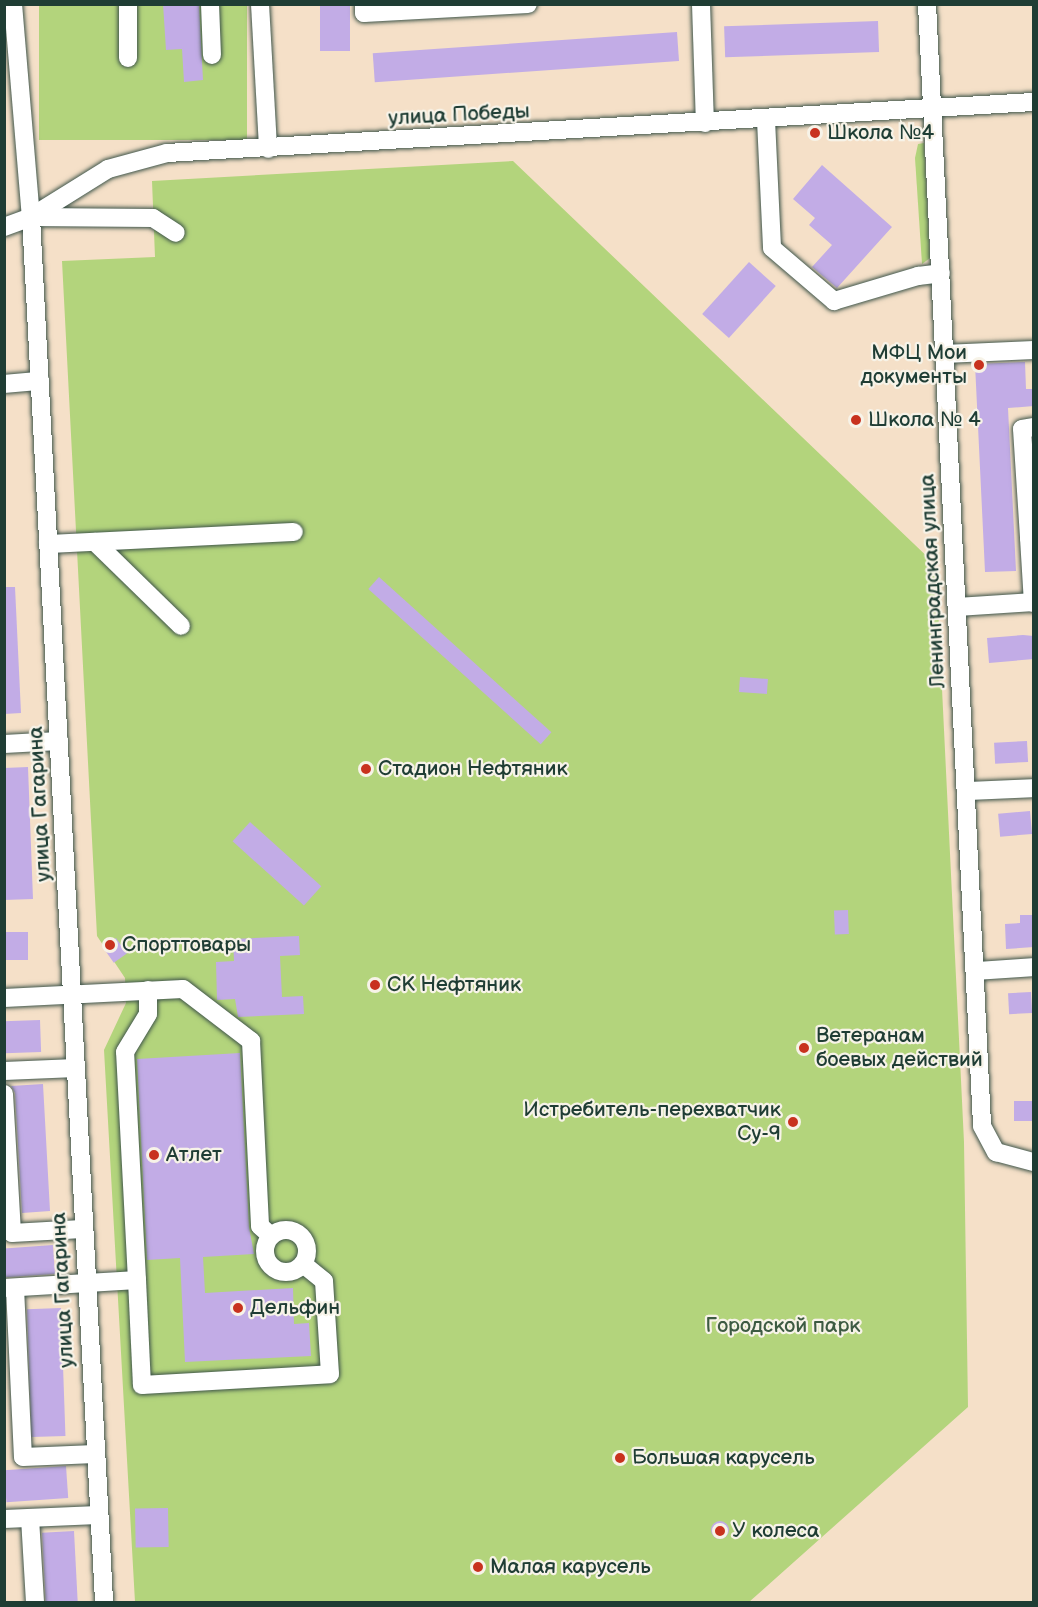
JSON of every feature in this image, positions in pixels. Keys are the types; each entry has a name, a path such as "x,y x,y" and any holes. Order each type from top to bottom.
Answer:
{"street":[{"name":"улица Гагарина","path":"13,4 31,217 76,1068 84,1283 104,1602"},
{"path":"128,4 128,58"},
{"path":"210,4 212,55"},
{"path":"260,4 268,149"},
{"path":"364,4 364,13 528,4"},
{"path":"701,4 705,123"},
{"name":"Ленинградская улица","path":"927,4 982,1126 996,1152 1034,1162"},
{"name":"улица Победы","path":"4,227 31,217 108,169 167,153 766,120 1034,102"},
{"path":"766,120 772,248 834,301 918,276 940,273"},
{"path":"31,217 153,218 176,233"},
{"path":"944,354 1034,350"},
{"path":"4,384 39,381"},
{"path":"957,607 1033,602 1031,538 1022,429 1034,427"},
{"path":"48,544 294,532"},
{"path":"95,542 181,626"},
{"path":"4,744 59,741"},
{"path":"966,792 1034,788"},
{"path":"976,971 1034,967"},
{"path":"4,998 183,989 251,1041 260,1226 271,1236"},
{"path":"148,990 147,1014 125,1052 142,1385 330,1374 324,1281 303,1264"},
{"path":"4,1071 76,1068"},
{"path":"4,1094 8,1233 82,1229"},
{"path":"284,1230 297,1233 306,1244 303,1264 292,1271 272,1267 265,1248 271,1236 284,1230"},
{"path":"95,1454 23,1457 10,1288 137,1280"},
{"path":"4,1519 98,1515"},
{"path":"30,1518 34,1602"}],"green space":[{"path":"39,5 247,5 247,140 39,140"},
{"path":"924,143 930,258 922,264 915,158 918,144"},
{"name":"Городской парк","path":"513,161 936,565 964,1142 968,1407 749,1602 135,1602 104,1050 126,1003 125,978 97,936 62,261 155,257 152,181"}],"building":[{"path":"163,4 199,4 203,80 184,82 182,49 166,50"},
{"path":"320,4 350,4 350,51 320,51"},
{"path":"878,21 879,52 725,57 724,26"},
{"path":"677,32 679,61 375,82 373,53"},
{"path":"822,165 892,227 837,288 812,267 832,245 809,225 815,218 793,199"},
{"path":"749,262 776,286 729,338 702,314"},
{"path":"1025,362 1026,389 1034,389 1034,406 1008,408 1016,571 985,572 975,364"},
{"path":"379,577 551,732 541,744 368,589"},
{"path":"4,587 15,587 21,713 4,714"},
{"path":"1034,636 1034,659 989,663 987,638"},
{"path":"740,677 768,679 767,694 739,692"},
{"path":"1027,741 1028,762 995,764 994,743"},
{"path":"28,767 33,899 4,900 4,768"},
{"path":"1030,811 1032,834 1000,837 998,814"},
{"path":"250,822 321,886 304,906 233,841"},
{"path":"834,910 848,910 849,934 835,934"},
{"path":"1020,915 1034,915 1034,947 1006,949 1005,924 1020,923"},
{"path":"4,932 28,932 28,960 4,960"},
{"path":"299,936 300,955 280,956 282,997 303,996 304,1014 238,1017 235,999 217,1000 216,962 234,961 233,939"},
{"path":"116,938 127,954 114,963 103,947"},
{"path":"1031,992 1032,1013 1009,1014 1008,993"},
{"path":"40,1020 41,1052 5,1053 4,1021"},
{"path":"240,1053 249,1227 254,1254 203,1257 205,1293 293,1288 294,1324 309,1323 311,1356 185,1362 180,1258 147,1260 137,1059"},
{"path":"43,1084 50,1211 22,1213 15,1093 11,1086"},
{"path":"1014,1101 1034,1101 1034,1121 1014,1121"},
{"path":"53,1245 55,1274 6,1277 4,1248"},
{"path":"61,1308 65,1436 31,1437 27,1309"},
{"path":"66,1466 68,1498 6,1502 4,1470"},
{"path":"168,1508 169,1547 136,1548 135,1509"},
{"name":"У колеса","path":"720,1521 726,1524 729,1530 726,1536 720,1539 714,1536 711,1530 714,1524"},
{"path":"74,1531 78,1602 46,1602 42,1533"}],"place":[{"name":"Школа №4","path":"815,133"},
{"name":"МФЦ Мои документы","path":"979,365"},
{"name":"Школа № 4","path":"856,420"},
{"name":"Стадион Нефтяник","path":"366,769"},
{"name":"Спорттовары","path":"110,945"},
{"name":"СК Нефтяник","path":"375,985"},
{"name":"Ветеранам боевых действий","path":"804,1048"},
{"name":"Истребитель-перехватчик Су-9","path":"793,1122"},
{"name":"Атлет","path":"154,1155"},
{"name":"Дельфин","path":"238,1308"},
{"name":"Большая карусель","path":"620,1458"},
{"name":"У колеса","path":"720,1531"},
{"name":"Малая карусель","path":"478,1567"}]}
